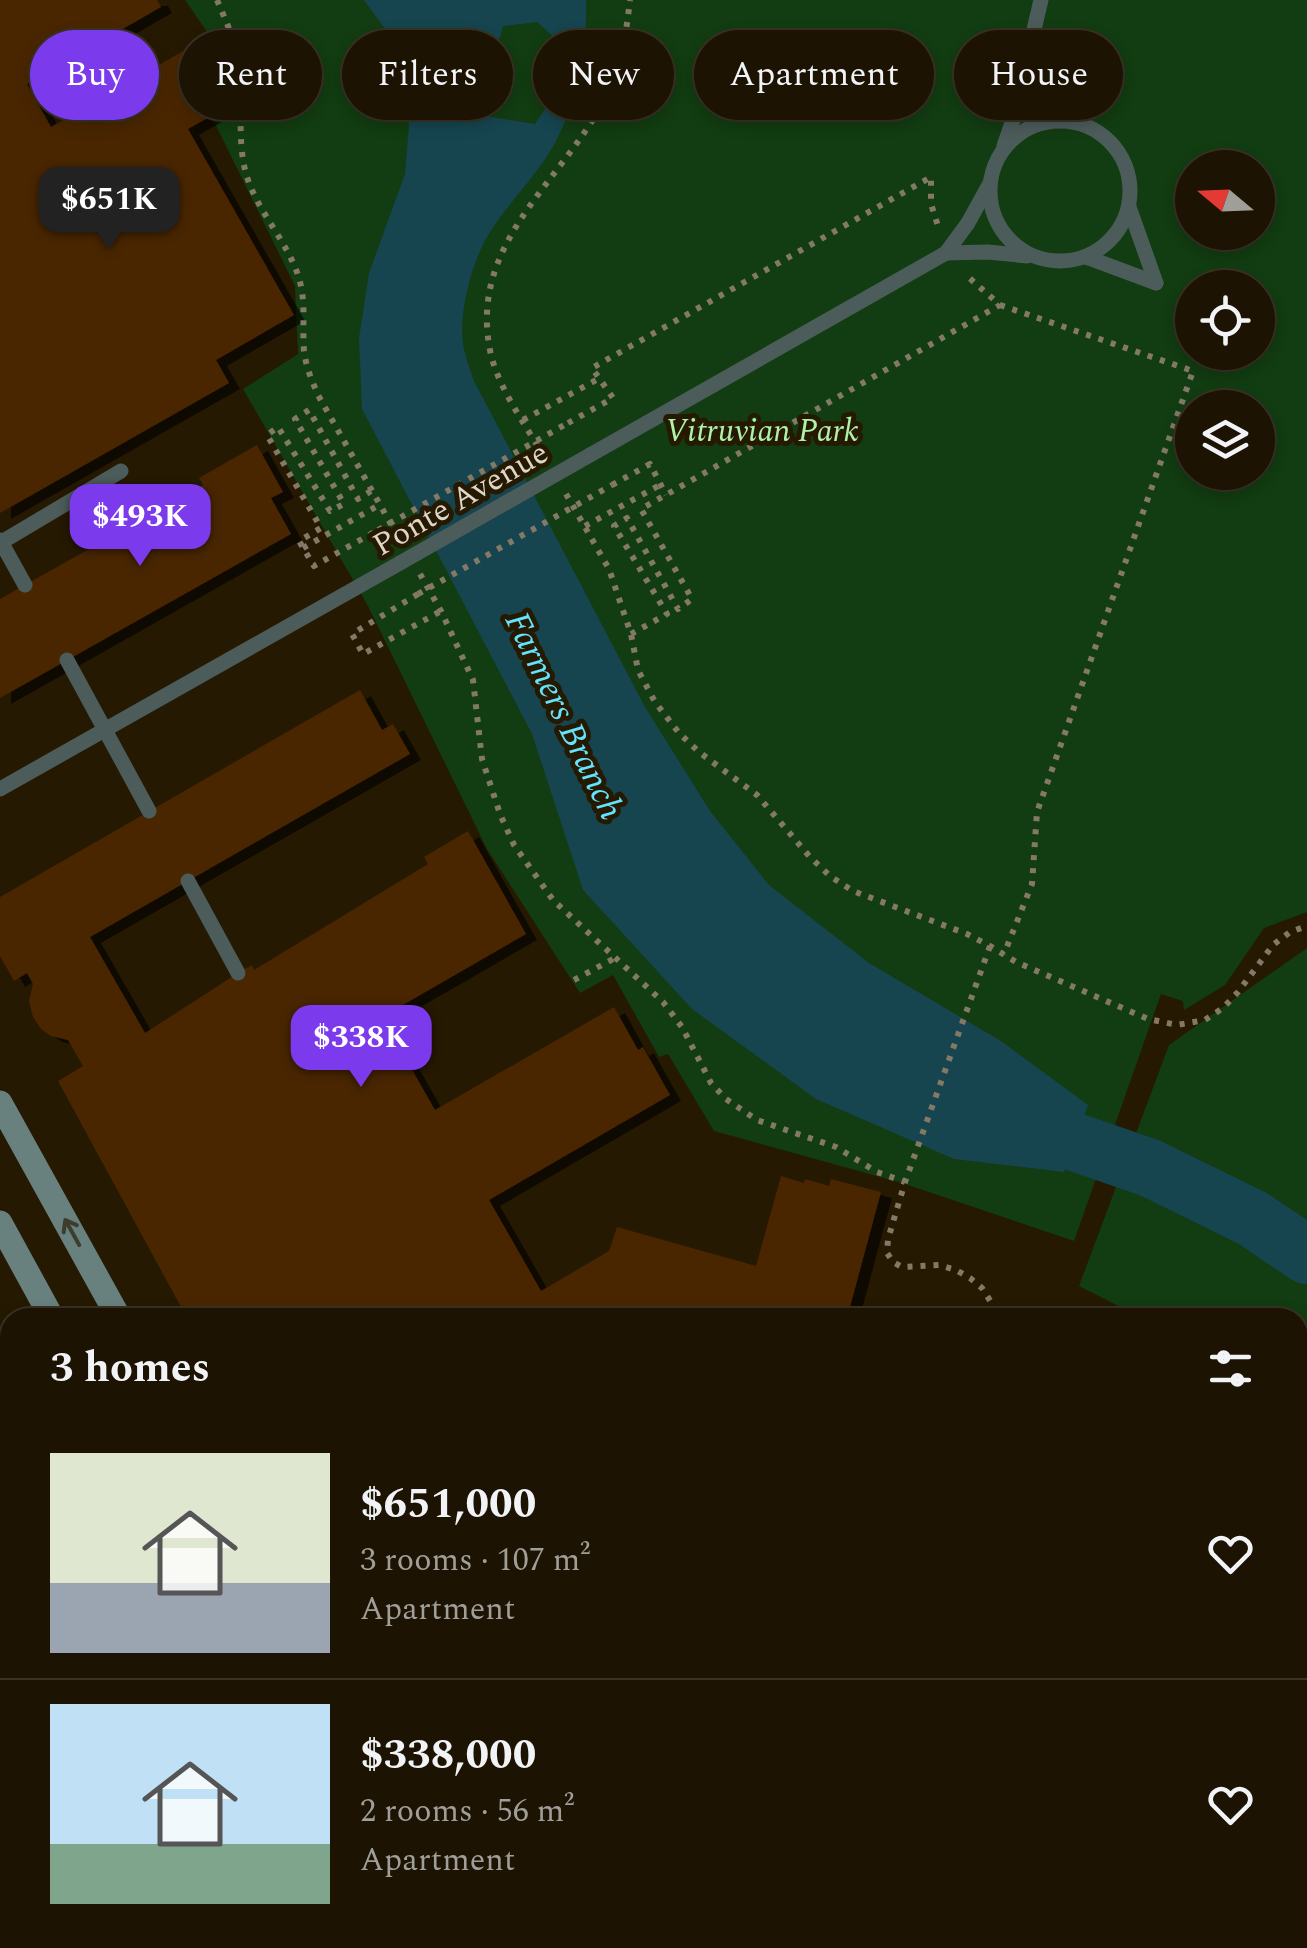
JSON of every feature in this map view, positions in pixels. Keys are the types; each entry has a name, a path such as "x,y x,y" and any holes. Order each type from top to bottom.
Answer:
{"main road":[{"path":"0,1103 114,1308"},
{"path":"0,1223 47,1308"}],"lane":[{"path":"1034,30 1042,0"},
{"path":"1013,120 994,165 990,202 1006,236 1036,258"},
{"path":"1004,148 1034,125 1053,120 1091,127"},
{"path":"946,252 988,252 1070,261 1101,249 1114,237 1129,207 1128,170 1107,138 1082,120"},
{"path":"946,252 990,184"},
{"path":"1086,257 1156,283 1129,207"},
{"name":"Ponte Avenue","path":"0,790 946,252"},
{"path":"25,585 0,542 121,472"},
{"path":"67,660 149,812"},
{"path":"188,881 238,973"}],"path":[{"path":"217,0 238,58 245,171 300,282 308,372 407,560 441,611 473,680 482,758 514,845 553,900 672,1012 711,1083 741,1110 770,1125 836,1148 876,1172 904,1182"},
{"path":"550,466 502,384 491,354 487,314 490,280 518,221 578,145 608,94 624,48 630,0"},
{"path":"1000,305 1193,371 1037,812 1032,884 1004,954"},
{"path":"372,491 358,499 310,410 295,418 344,504 330,512 278,427 267,435 320,528 299,541 314,566 613,398 592,368"},
{"path":"523,420 598,378"},
{"path":"441,611 363,654 352,634 650,464 666,495 641,509 692,599 678,609 627,518 614,526 667,614 631,634"},
{"path":"558,481 608,569 631,634 638,670 654,702 679,733 757,795 810,857 852,891 967,934 1016,962 1148,1019 1178,1025 1204,1020 1223,1008 1274,946 1290,932 1307,926"},
{"path":"585,526 660,485"},
{"path":"304,548 380,505"},
{"path":"990,946 904,1182 887,1253 902,1267 939,1265 956,1270 982,1288 995,1308"},
{"path":"574,980 616,958"}],"green space":[{"name":"Vitruvian Park","path":"185,0 1307,0 1307,912 1264,928 1225,985 1184,1010 1183,1001 1161,994 1074,1241 902,1183 714,1131 668,1054 659,1057 613,975 580,993 487,849 368,606 243,389 298,354 295,286 213,120 322,120 322,30 206,30"},
{"path":"1307,948 1307,1308 1122,1308 1079,1286 1169,1045"}],"water":[{"path":"364,0 586,0 585,30 546,30 537,22 503,26 502,30 386,30"},
{"path":"409,120 510,120 535,124 538,120 565,120 547,155 487,237 471,277 462,336 473,379 645,707 710,811 769,885 869,963 1001,1041 1088,1105 1064,1172 954,1159 816,1099 692,1009 583,890 532,734 362,409 359,338 369,273 405,174"}],"building":[{"path":"0,0 157,0 161,7 121,30 30,30 30,120 47,120 51,127 63,120 159,120 159,65 179,53 179,120 204,120 188,129 294,315 216,360 229,383 0,513"},
{"path":"257,445 283,492 271,498 291,534 0,698 0,599 203,485 199,478"},
{"path":"360,690 382,730 393,724 410,754 90,937 145,1033 238,973 252,965 254,970 428,864 424,857 468,831 526,934 382,1017 435,1110 614,1007 670,1095 489,1200 541,1291 609,1251 617,1227 756,1266 781,1176 829,1186 831,1179 881,1192 850,1308 182,1308 58,1081 83,1066 68,1040 51,1036 33,1017 29,1001 33,984 27,973 14,981 0,956 0,897"}],"waterway":[{"name":"Farmers Branch","path":"1006,1108 1075,1142 1150,1168 1252,1218 1307,1255"}]}
